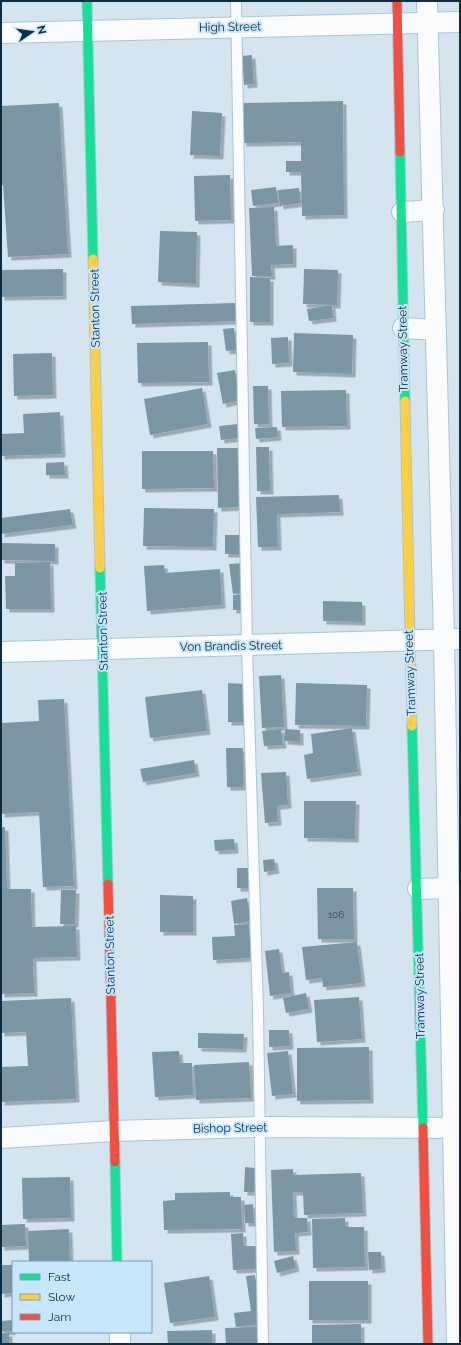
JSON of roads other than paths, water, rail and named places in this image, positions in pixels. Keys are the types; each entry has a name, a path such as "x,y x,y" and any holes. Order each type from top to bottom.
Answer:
{"street":[{"name":"Stanton Street","path":"87,1 104,649 113,1131 118,1261"},
{"name":"Tramway Street","path":"397,1 409,641 418,889 428,1344"},
{"path":"427,1 434,210 436,330 452,639 449,888 456,1128 457,1344"},
{"name":"High Street","path":"1,33 397,22 460,22"},
{"path":"402,212 434,210"},
{"path":"403,328 436,330"},
{"name":"Von Brandis Street","path":"1,652 452,639"},
{"path":"418,889 449,888"},
{"name":"Bishop Street","path":"1,1138 113,1131 258,1127 456,1128"},
{"path":"120,1333 120,1344"}],"lane":[{"path":"236,1 247,646 258,1011 258,1127 263,1344"}]}
